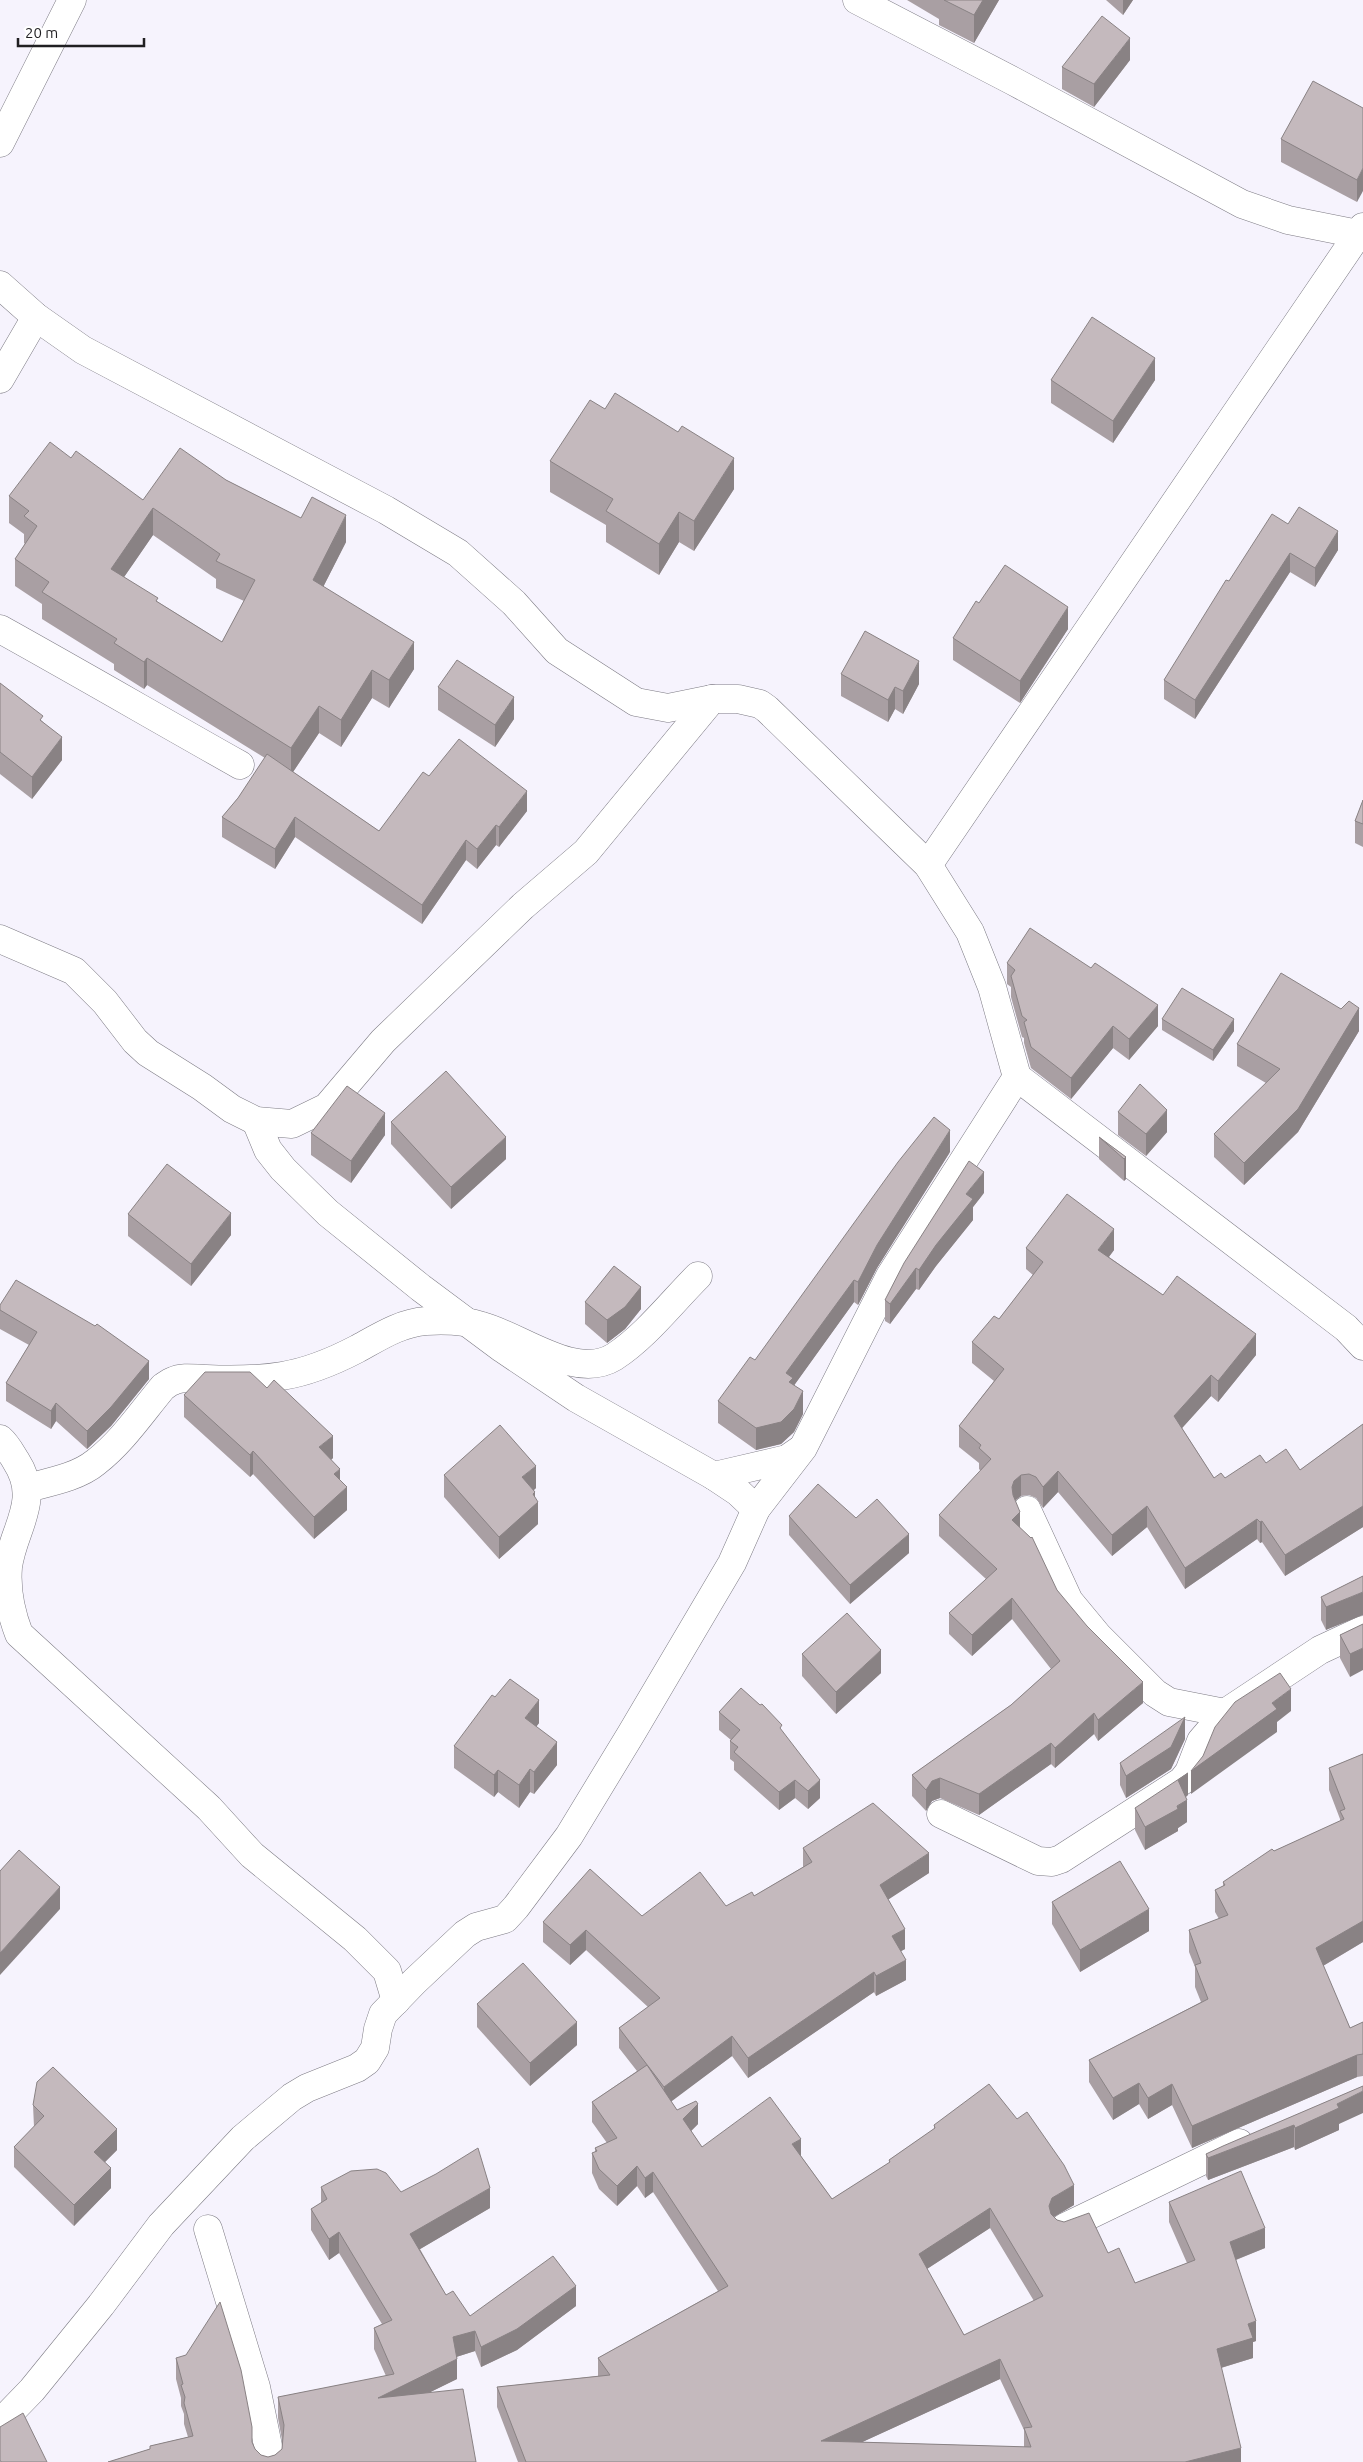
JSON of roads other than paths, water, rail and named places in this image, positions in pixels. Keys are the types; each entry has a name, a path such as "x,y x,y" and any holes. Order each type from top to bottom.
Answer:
{"street":[{"path":"0,143 72,0"},
{"path":"857,0 1242,204 1288,220 1361,230 928,865"},
{"path":"0,284 36,317 83,350 377,505 458,552 514,603 557,651 636,702 668,708 712,699 751,701 767,709 928,865 970,932 992,987 1017,1077 1357,1330"},
{"path":"0,379 36,317"},
{"path":"0,629 63,662 156,719 240,765"},
{"path":"0,939 74,971 105,1002 135,1041 148,1053 202,1086 232,1109 256,1121 292,1124 327,1106 383,1041 523,906 586,852 712,699"},
{"path":"0,2423 32,2390 161,2225 243,2138 292,2097 307,2088 357,2068 367,2061 375,2048 383,2014 466,1934 476,1927 505,1919 568,1836 732,1563 756,1509 803,1448 890,1276 1017,1077"},
{"path":"256,1121 268,1150 283,1169 321,1206 464,1321 576,1398 714,1476 738,1492 756,1509"},
{"path":"28,1488 64,1478 95,1463 164,1387 174,1380 186,1378 262,1378 283,1376 323,1364 391,1330 409,1324 464,1321 502,1333 562,1360 576,1364 595,1363 612,1358 632,1344 698,1276"},
{"path":"0,1439 22,1469 28,1488 26,1505 8,1565 10,1606 19,1634 209,1808 252,1855 355,1939 387,1971 396,2001"},
{"path":"714,1476 787,1459 803,1448"},
{"path":"1027,1510 1069,1602 1098,1636 1155,1693 1169,1702 1225,1713"},
{"path":"940,1814 1038,1861 1046,1862 1061,1859 1182,1781 1189,1772 1201,1741 1225,1713 1320,1650 1363,1630"},
{"path":"1065,2227 1260,2134"},
{"path":"208,2229 256,2387 268,2446 268,2462"}]}
